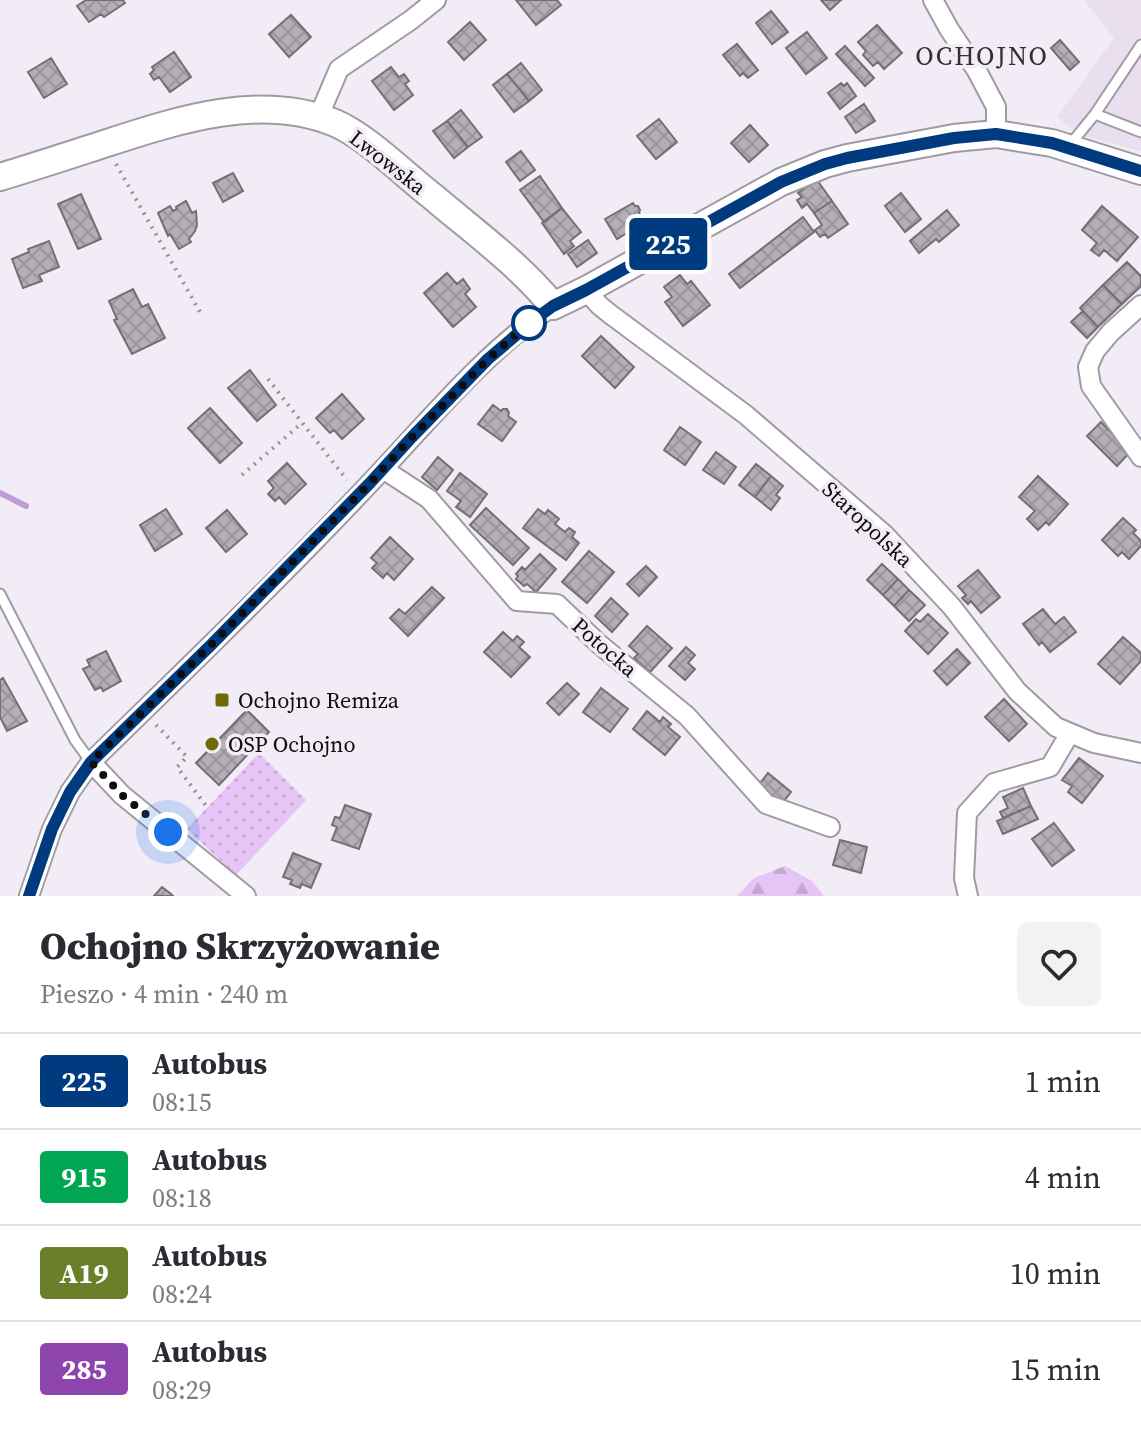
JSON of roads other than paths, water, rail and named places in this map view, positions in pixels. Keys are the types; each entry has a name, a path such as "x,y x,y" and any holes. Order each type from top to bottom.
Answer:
{"street":[{"path":"318,118 339,69 436,0"},
{"path":"933,0 996,107 996,134"},
{"name":"Lwowska","path":"0,177 191,118 233,111 269,110 318,118 335,123 368,145 503,255 553,306"},
{"path":"29,896 52,829 70,792 91,762 359,495 488,359 553,306 781,182 847,158 954,138 996,134 1033,139 1141,171"},
{"name":"Staropolska","path":"586,290 610,314 746,415 884,534 952,607 1017,691 1056,727 1094,743 1141,753"},
{"path":"1141,305 1095,351 1088,367 1091,386 1141,457"},
{"name":"Potocka","path":"383,469 429,499 517,601 557,604 599,644 687,716 766,804 830,827"},
{"path":"968,896 964,878 967,813 994,783 1050,767 1070,733"},
{"path":"91,762 122,795 246,896"}],"lane":[{"path":"1068,148 1141,45"},
{"path":"1095,114 1141,132"},
{"path":"0,594 75,740 91,762"}],"waterway":[{"path":"0,493 26,506"}],"place":[{"name":"Ochojno Remiza","path":"222,700"},
{"name":"OSP Ochojno","path":"212,744"}],"district":[{"name":"OCHOJNO","path":"982,56"}]}
